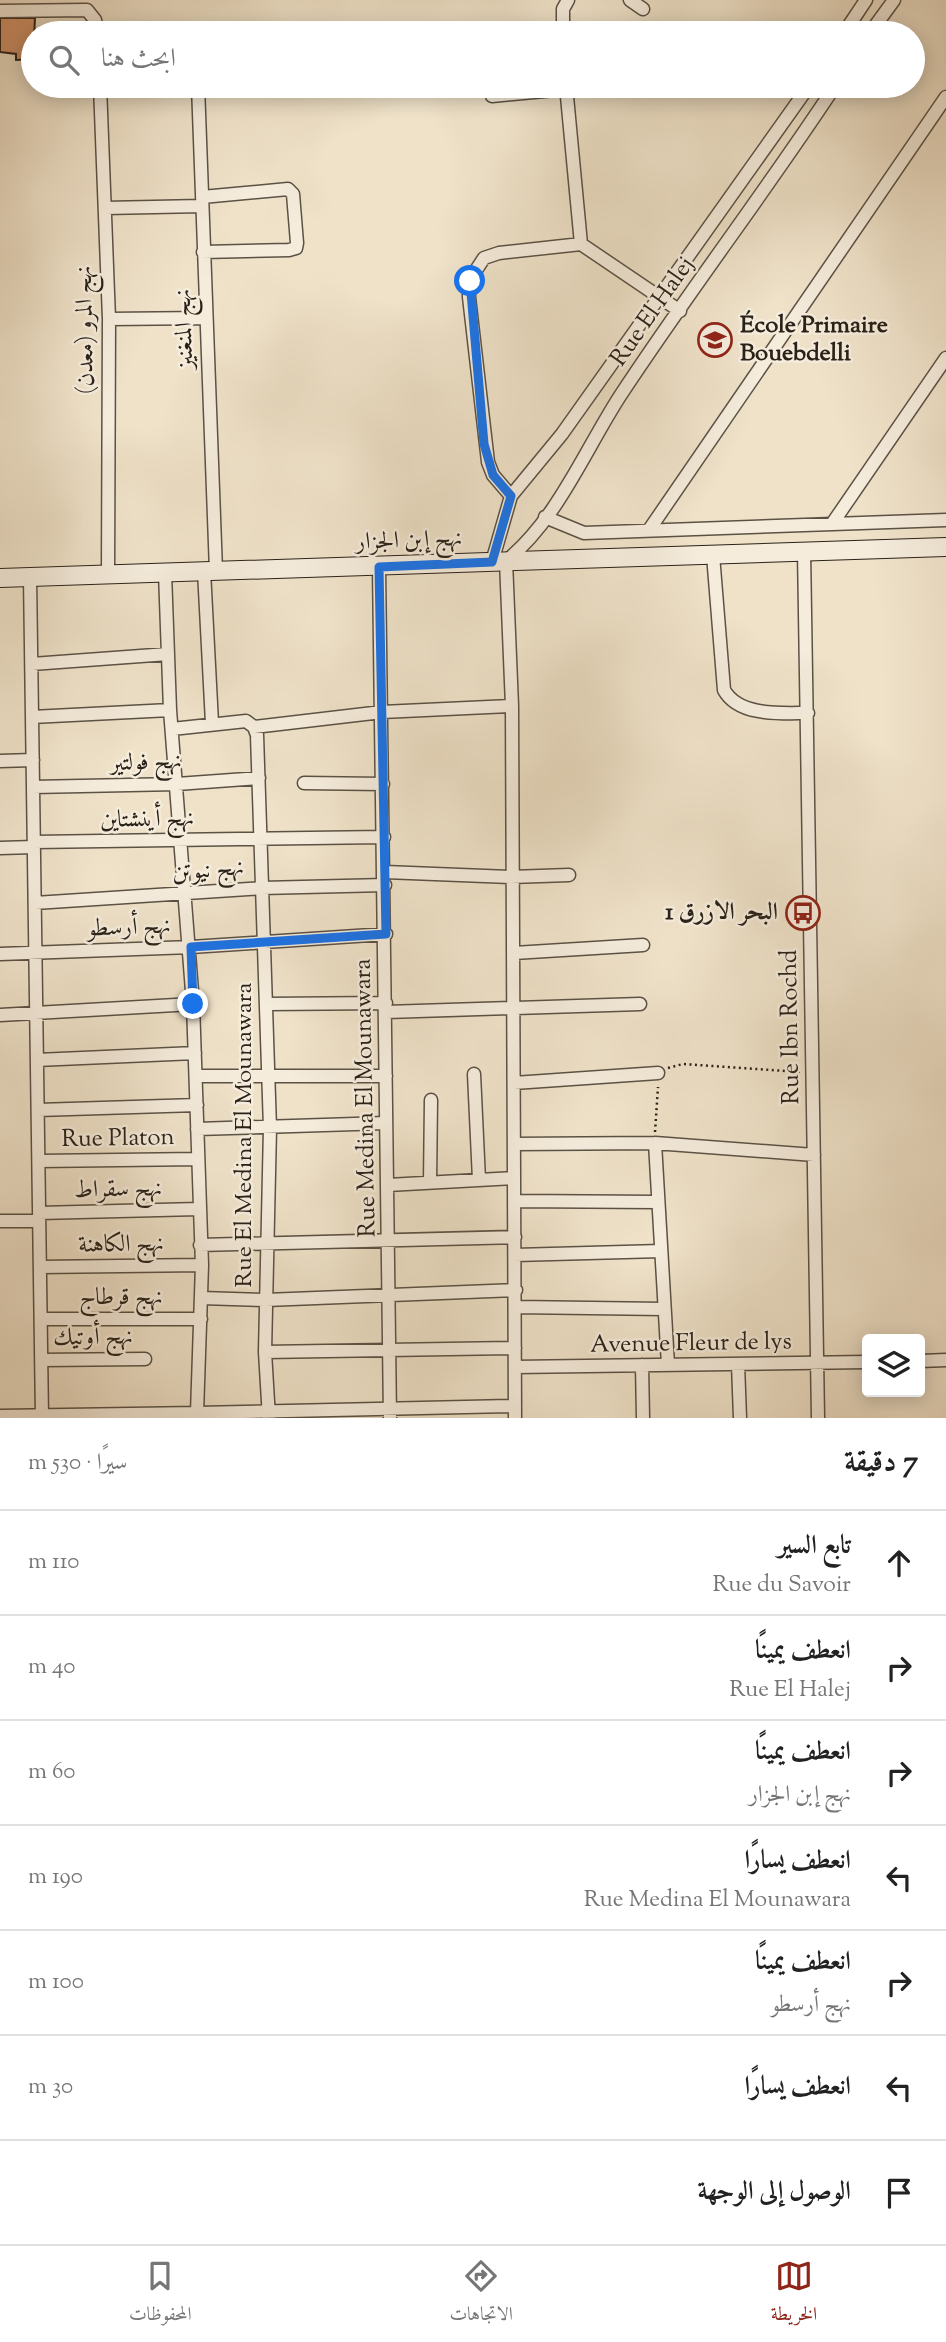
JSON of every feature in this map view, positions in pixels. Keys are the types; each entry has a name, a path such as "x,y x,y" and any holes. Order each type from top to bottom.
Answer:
{"street":[{"path":"563,21 563,9 568,0"},
{"path":"630,0 643,9"},
{"path":"852,21 866,0"},
{"path":"879,21 894,0"},
{"path":"0,11 87,10 95,21"},
{"path":"649,530 946,97"},
{"name":"نهج المرو (معدن)","path":"100,98 109,319 108,573"},
{"name":"نهج المنغنيز","path":"198,98 212,723"},
{"path":"567,98 581,244"},
{"name":"Rue El Halej","path":"499,562 511,496 562,434 800,98"},
{"name":"Rue El Halej","path":"499,562 525,546 621,396 827,98"},
{"path":"105,208 202,201 288,189 293,194 296,248 203,252"},
{"path":"511,496 493,475 484,444 470,281 484,258 499,253 581,244 680,311"},
{"path":"109,319 205,318"},
{"path":"832,524 946,358"},
{"path":"545,517 584,533 946,520"},
{"name":"نهج إبن الجزار","path":"0,578 946,547"},
{"name":"Rue Ibn Rochd","path":"804,551 818,1418"},
{"path":"713,555 724,690 728,697 740,705 758,710 808,713"},
{"path":"0,1416 515,1412 512,706 499,562"},
{"name":"Rue Medina El Mounawara","path":"379,567 386,934 389,1413"},
{"path":"165,573 170,710 191,947 202,1265 197,1413"},
{"path":"30,576 42,1417"},
{"path":"32,664 168,654"},
{"path":"172,729 246,721 254,727 382,712 512,706"},
{"path":"32,717 170,710"},
{"name":"Rue El Medina El Mounawara","path":"254,727 259,778 269,1077 269,1243 265,1352 269,1415"},
{"path":"0,761 33,760"},
{"name":"نهج فولتير","path":"33,787 177,784 259,778"},
{"path":"304,783 383,784"},
{"name":"نهج أينشتاين","path":"0,848 261,838 384,837"},
{"name":"نهج نيوتن","path":"35,903 187,895 385,878 569,876"},
{"name":"نهج أرسطو","path":"0,954 191,947 386,934"},
{"path":"514,953 643,946"},
{"path":"267,1004 515,1009 640,1003"},
{"path":"0,1015 193,1004"},
{"path":"37,1060 195,1053"},
{"path":"514,1083 658,1073"},
{"path":"474,1074 479,1180"},
{"path":"195,1076 386,1076"},
{"path":"430,1183 431,1100"},
{"path":"38,1110 197,1105"},
{"path":"197,1129 386,1123"},
{"path":"514,1144 655,1143 814,1155"},
{"path":"655,1143 668,1365"},
{"name":"Rue Platon","path":"38,1161 198,1159"},
{"path":"388,1185 514,1178"},
{"path":"514,1201 658,1202"},
{"name":"نهج سقراط","path":"0,1221 198,1209"},
{"path":"201,1245 389,1243 515,1237"},
{"path":"515,1255 661,1251"},
{"name":"نهج الكاهنة","path":"40,1267 202,1265"},
{"path":"201,1298 266,1300 516,1290"},
{"path":"516,1307 664,1309"},
{"name":"نهج قرطاج","path":"41,1319 201,1319"},
{"path":"265,1352 515,1348"},
{"name":"نهج أوتيك","path":"41,1360 145,1359"},
{"path":"925,1361 946,1360"},
{"name":"Avenue Fleur de lys","path":"515,1367 862,1362"},
{"path":"738,1364 740,1418"},
{"path":"642,1365 643,1418"}],"path":[{"path":"655,1143 658,1073 683,1064 813,1073"}],"building":[{"path":"0,18 35,18 35,21 21,21 21,60 16,60 16,54 0,52"}],"place":[{"name":"École Primaire Bouebdelli","path":"715,340"},
{"name":"1 البحر الازرق","path":"803,913"}],"route":[{"path":"193,1004 191,947 386,934 379,567 492,562 504,512 511,496 493,475 484,444 469,297 470,281"}]}
